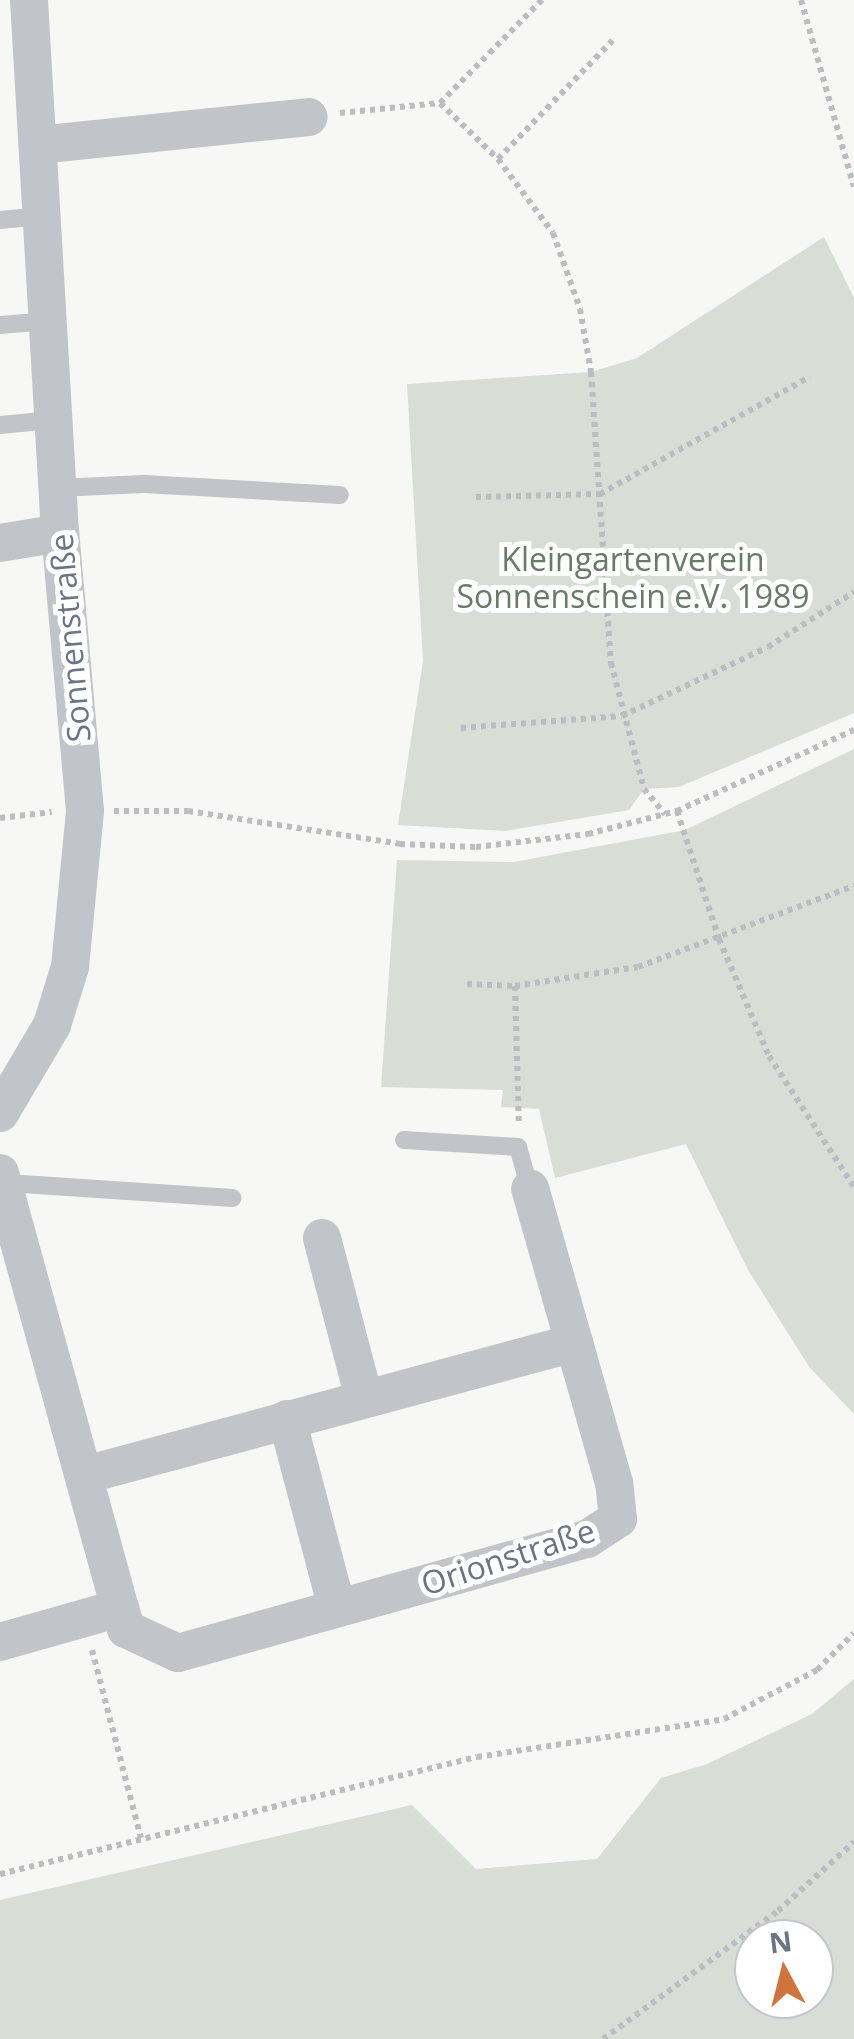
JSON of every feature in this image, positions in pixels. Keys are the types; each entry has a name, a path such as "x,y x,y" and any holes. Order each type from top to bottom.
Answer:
{"street":[{"name":"Sonnenstraße","path":"0,1114 52,1025 70,967 85,811 60,533 38,145 17,92 29,0"},
{"path":"38,145 308,116"},
{"path":"0,542 60,533"},
{"path":"0,1642 120,1608 3,1178"},
{"name":"Orionstraße","path":"120,1608 126,1629 178,1652 587,1539 618,1519 614,1483 530,1189"},
{"path":"322,1238 364,1398"},
{"path":"85,1475 574,1343"},
{"path":"287,1420 337,1608"}],"lane":[{"path":"0,220 42,216"},
{"path":"0,325 48,321"},
{"path":"0,425 53,420"},
{"path":"57,488 144,484 340,495"},
{"path":"404,1140 518,1146 530,1189"},
{"path":"3,1178 233,1198"}],"path":[{"path":"308,116 440,103 542,0"},
{"path":"800,0 854,187"},
{"path":"498,159 614,40"},
{"path":"440,103 498,159 553,234 580,309 600,494 610,663 644,789 665,814"},
{"path":"476,497 600,494 809,377"},
{"path":"461,728 622,716 768,647 854,592"},
{"path":"0,818 85,811 188,810 400,844 476,848 588,834 678,811 854,730"},
{"path":"678,811 719,939 769,1056 854,1187"},
{"path":"467,984 516,986 638,966 854,886"},
{"path":"516,986 520,1110"},
{"path":"84,1618 141,1838"},
{"path":"0,1874 478,1757 724,1718 817,1670 854,1634"},
{"path":"604,2039 778,1911 854,1842"}],"green space":[{"name":"Kleingartenverein Sonnenschein e.V. 1989","path":"824,237 854,298 854,713 679,787 644,789 629,810 505,831 398,825 423,661 407,384 591,372 637,358"},
{"path":"854,749 854,1414 810,1368 748,1270 686,1144 555,1178 539,1109 501,1107 503,1090 381,1087 397,860 514,862 685,830"},
{"path":"854,1679 854,2039 0,2039 0,1900 412,1805 476,1869 597,1859 661,1778 707,1764 812,1714"}]}
